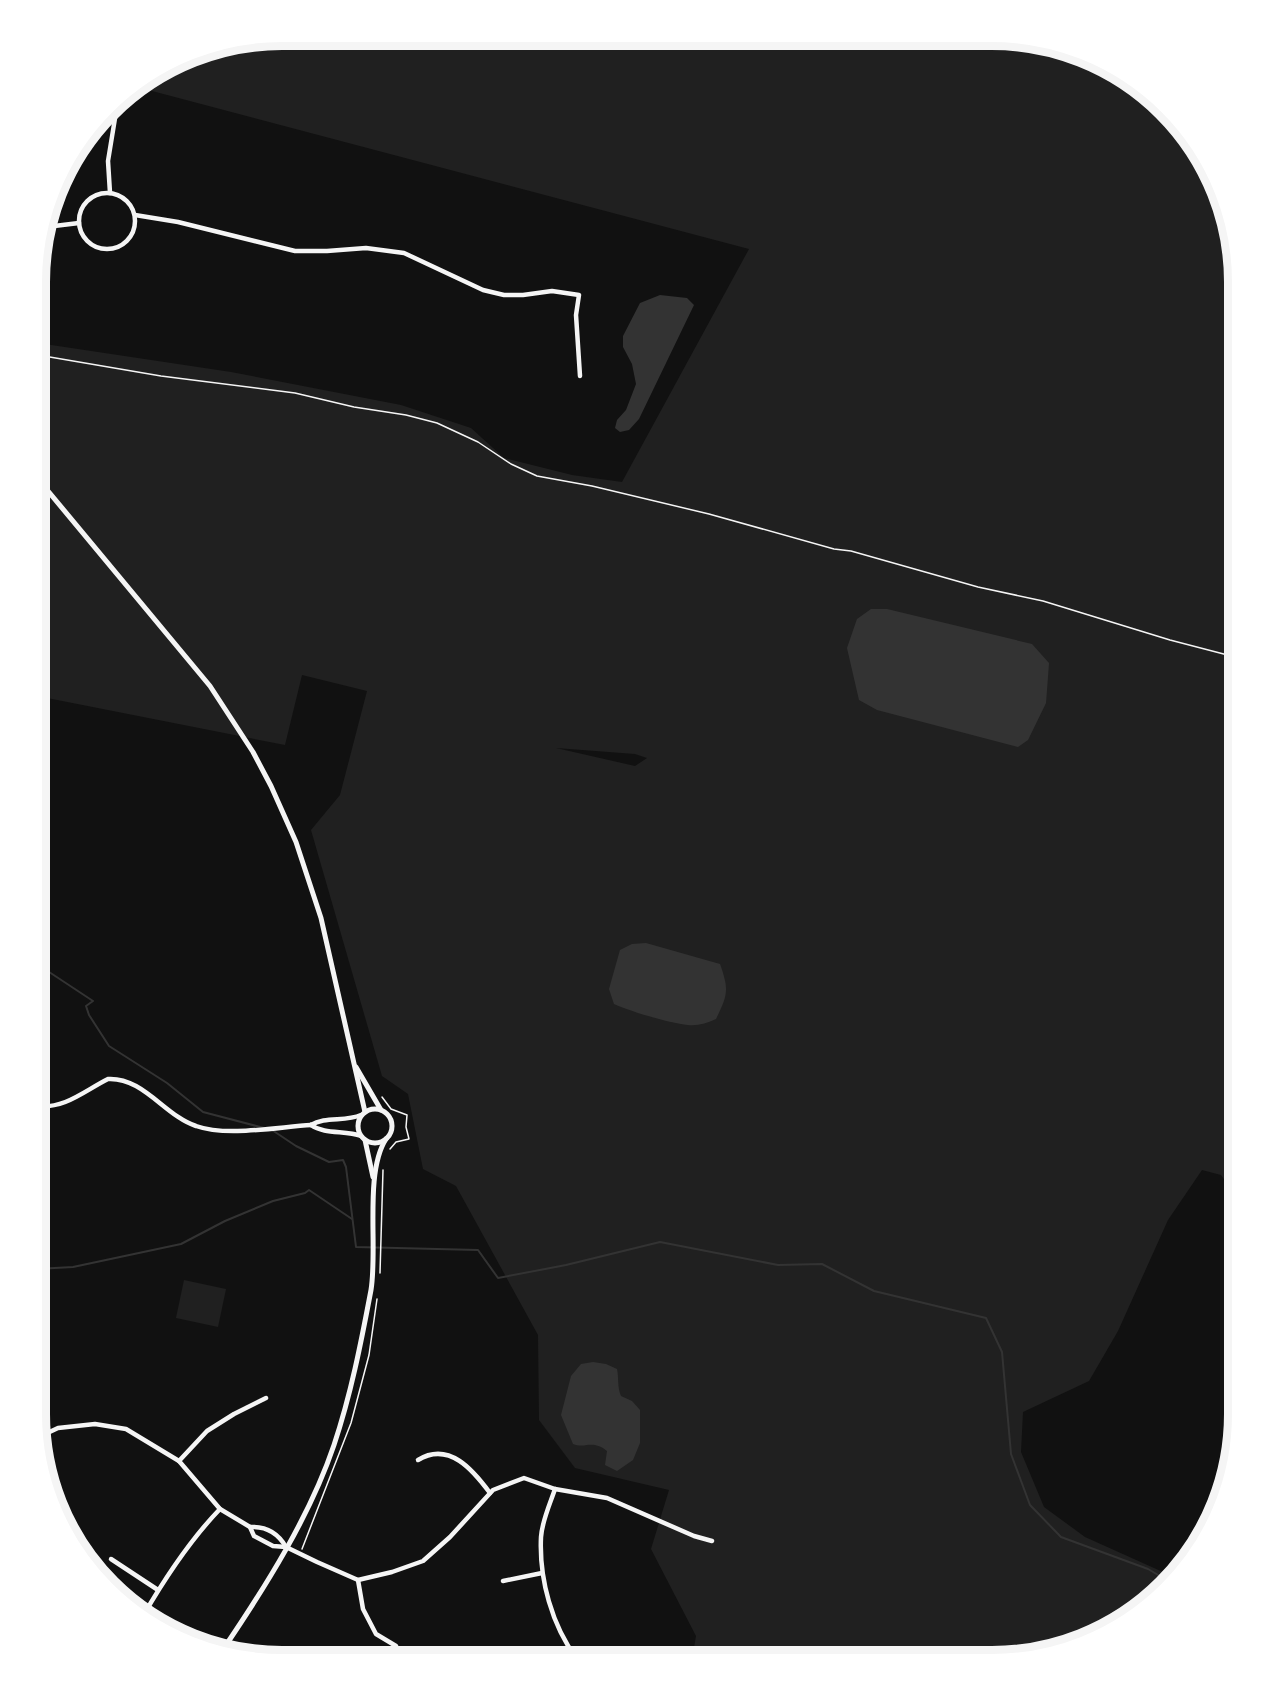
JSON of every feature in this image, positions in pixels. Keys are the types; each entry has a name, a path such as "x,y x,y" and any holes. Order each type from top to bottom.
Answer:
{"street":[{"path":"110,193 108,161 115,117"},
{"path":"110,193 120,196 127,201 135,215 132,236 125,243 110,250 96,248 81,233 80,215 89,198 99,194 110,193"},
{"path":"135,215 178,222 295,251 366,248 404,253 483,290 504,295 552,291 579,295 576,315 580,376"},
{"path":"54,226 79,223"},
{"path":"46,489 210,686 253,752 284,812 321,918 355,1066 363,1113 358,1125 368,1148 370,1170 374,1178"},
{"path":"355,1066 381,1110"},
{"path":"46,1106 67,1102 108,1079 116,1078 126,1081 172,1113 206,1130 224,1131 311,1125 318,1120 350,1120 370,1109 386,1113 392,1123 392,1129 379,1149 374,1178 372,1285 351,1391 315,1493 247,1614 228,1643"},
{"path":"311,1125 318,1130 351,1132 375,1143 386,1139"},
{"path":"179,1461 207,1431 266,1398"},
{"path":"48,1433 58,1428 95,1424 126,1430 179,1461 220,1509 250,1527 262,1527 280,1536 286,1547"},
{"path":"418,1460 428,1454 438,1453 454,1457 475,1472 490,1493"},
{"path":"250,1527 254,1536 273,1546 286,1547 358,1580 392,1572 423,1561 450,1537 490,1493 524,1478 555,1488 608,1498 694,1536 712,1541"},
{"path":"555,1488 541,1535 542,1572 550,1602 570,1650"},
{"path":"148,1607 206,1524 220,1509"},
{"path":"111,1559 158,1590"},
{"path":"503,1581 542,1572"},
{"path":"358,1580 363,1609 376,1634 396,1646"},
{"path":"564,1650 568,1647"}],"path":[{"path":"46,356 173,378 284,392 406,415 437,423 478,442 511,464 537,476 602,488 709,514 978,587 1042,601 1228,655"},
{"path":"380,1094 392,1109 407,1115 406,1127 409,1139 396,1142 386,1154"},
{"path":"381,1221 383,1164"}],"shaded area":[{"path":"283,46 1008,47 1038,51 1083,64 1123,86 1148,105 1170,127 1197,165 1216,207 1224,237 1228,267 1228,1185 1221,1175 1202,1170 1168,1220 1118,1331 1089,1381 1023,1412 1021,1452 1044,1507 1085,1537 1166,1573 1136,1601 1110,1618 1083,1632 1038,1645 992,1650 694,1650 696,1636 651,1549 669,1490 575,1468 539,1420 538,1335 456,1186 423,1169 408,1094 382,1076 311,830 340,795 367,691 302,675 285,745 46,698 46,344 231,372 401,405 471,428 504,458 572,475 622,482 749,249 147,90 178,71 207,59 237,51","holes":["556,748 635,754 647,758 635,766"]},
{"path":"660,295 687,298 694,305 639,419 629,430 620,432 615,428 617,420 626,410 636,384 632,364 623,347 623,336 640,303"},
{"path":"871,609 887,609 1032,644 1049,663 1046,703 1028,740 1018,747 877,710 859,700 847,648 857,619"},
{"path":"646,943 720,964 726,992 716,1019 699,1025 680,1024 614,1004 609,989 620,950 632,944"},
{"path":"184,1280 226,1289 218,1327 176,1318"},
{"path":"593,1362 617,1369 621,1396 632,1401 640,1410 640,1443 633,1460 617,1471 605,1465 607,1451 602,1447 573,1444 561,1415 571,1376 581,1364"}],"waterway":[{"path":"46,970 93,1001 86,1006 89,1015 109,1046 167,1083 203,1112 264,1128"},
{"path":"272,1130 296,1146 329,1162 343,1160 346,1167 356,1247 478,1250 498,1278 566,1265 660,1242 778,1265 822,1264 874,1291 986,1318 1002,1352 1011,1454 1030,1505 1061,1537 1148,1569 1162,1577"},
{"path":"46,1268 73,1267 181,1244 225,1221 273,1201 309,1190 352,1219"}]}
